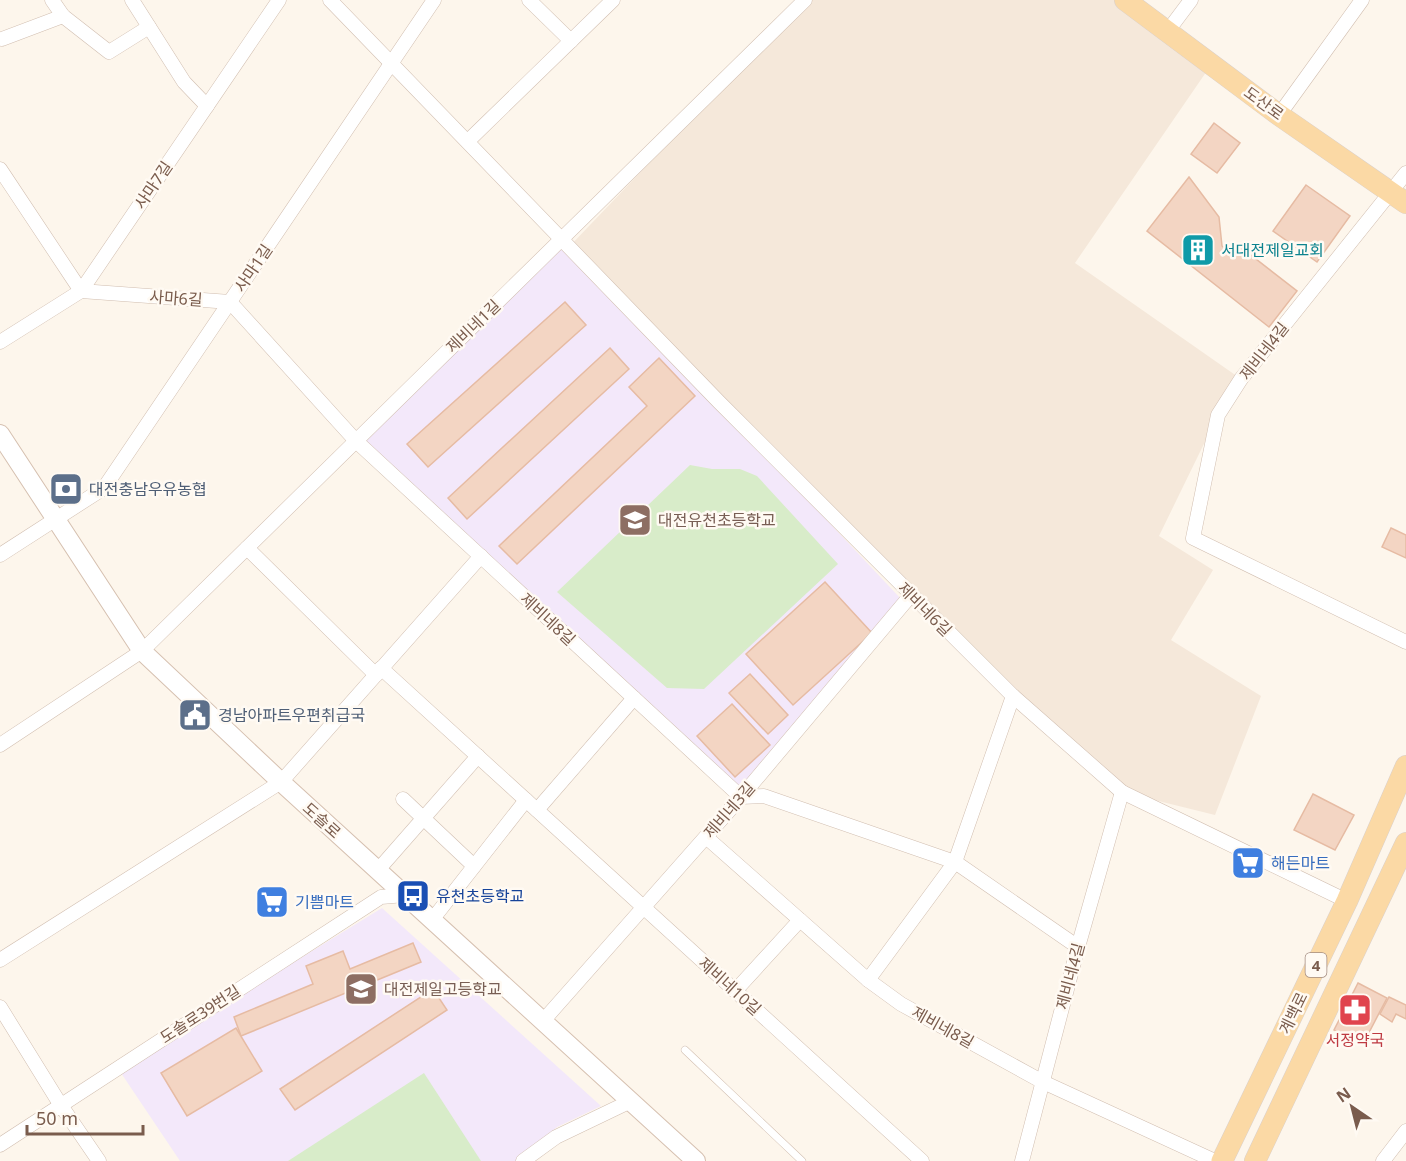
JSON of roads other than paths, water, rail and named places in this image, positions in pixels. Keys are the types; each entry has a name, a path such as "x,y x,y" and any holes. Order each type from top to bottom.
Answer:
{"main road":[{"name":"도산로","path":"1125,0 1279,115 1399,198"},
{"name":"계백로","path":"1222,1161 1347,901 1406,766"},
{"name":"계백로","path":"1254,1161 1406,843"}],"street":[{"path":"52,0 63,16 109,52 149,27"},
{"path":"132,0 184,82 207,105"},
{"name":"사마7길","path":"0,342 81,291 279,0"},
{"name":"제비네6길","path":"330,0 719,402 1013,696 1122,792 1347,901"},
{"name":"사마1길","path":"0,555 104,488 434,0"},
{"path":"530,0 571,42"},
{"path":"468,141 613,0"},
{"name":"제비네1길","path":"0,745 142,651 805,0"},
{"path":"1167,32 1191,0"},
{"path":"1279,115 1362,0"},
{"path":"2,39 63,16"},
{"path":"0,169 81,291"},
{"name":"제비네4길","path":"1406,173 1399,198 1241,379 1218,415 1193,538 1406,642"},
{"name":"사마6길","path":"81,291 230,302"},
{"path":"230,302 356,441"},
{"name":"도솔로","path":"0,434 142,651 281,782 696,1161"},
{"name":"제비네8길","path":"356,441 741,797"},
{"name":"제비네10길","path":"247,548 379,672 478,756 922,1161"},
{"path":"0,960 281,782 481,556"},
{"name":"제비네3길","path":"543,1021 741,797 911,595"},
{"path":"868,980 955,862 1013,696"},
{"path":"537,810 634,698"},
{"path":"378,870 478,756"},
{"name":"제비네4길","path":"1022,1161 1078,947 1122,792"},
{"path":"741,797 764,796 955,862 1078,947"},
{"path":"403,799 474,866"},
{"path":"432,920 526,800"},
{"name":"제비네8길","path":"706,837 868,980 901,1004 1043,1082 1215,1161"},
{"name":"도솔로39번길","path":"0,1145 381,897 405,895"},
{"path":"735,991 800,920"},
{"path":"0,1007 60,1104 99,1161"},
{"path":"524,1161 556,1137 631,1101"},
{"path":"1383,1161 1406,1131"}],"lane":[{"path":"685,1050 802,1161"}],"place":[{"name":"서대전제일교회","path":"1198,250"},
{"name":"대전충남우유농협","path":"66,489"},
{"name":"대전유천초등학교","path":"635,520"},
{"name":"경남아파트우편취급국","path":"195,715"},
{"name":"해든마트","path":"1248,863"},
{"name":"유천초등학교","path":"413,896"},
{"name":"기쁨마트","path":"272,902"},
{"name":"대전제일고등학교","path":"361,989"},
{"name":"서정약국","path":"1355,1010"}]}
